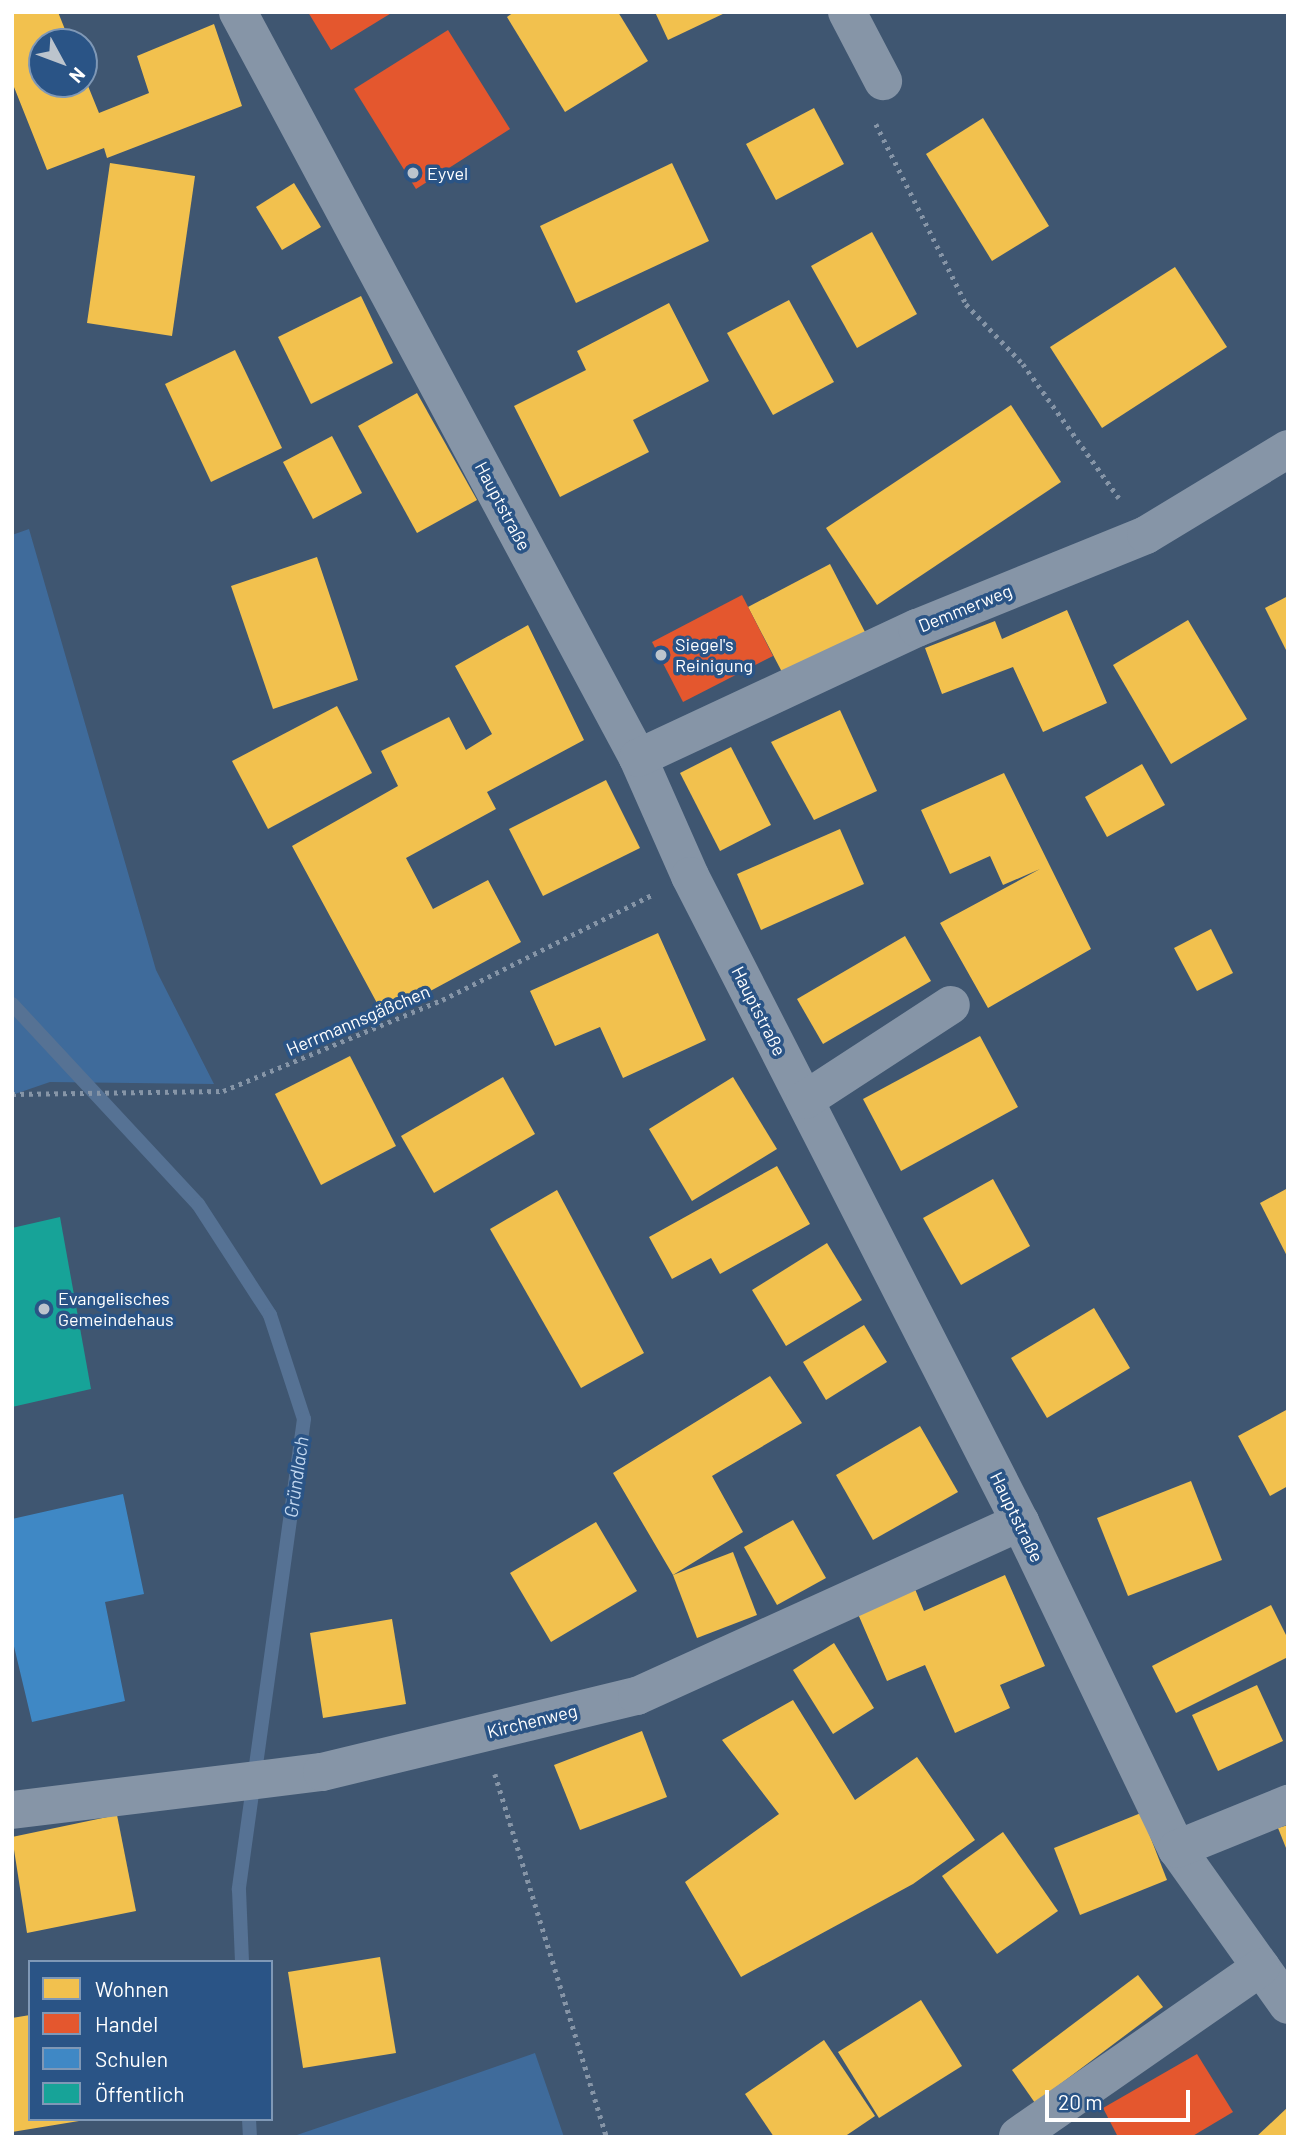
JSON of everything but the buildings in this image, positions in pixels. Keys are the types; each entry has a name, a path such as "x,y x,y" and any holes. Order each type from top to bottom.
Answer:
{"street":[{"name":"Hauptstraße","path":"238,12 638,758 690,876 1020,1522 1177,1849 1288,2005"},
{"path":"846,12 883,81"},
{"name":"Demmerweg","path":"638,758 917,628 1146,535 1288,449"},
{"path":"805,1100 951,1004"},
{"name":"Kirchenweg","path":"12,1810 198,1783 322,1772 637,1696 1020,1522"},
{"path":"1177,1849 1288,1804"},
{"path":"1018,2136 1261,1967"}],"path":[{"path":"883,81 875,128 966,304 1023,364 1146,535"},
{"name":"Herrmannsgäßchen","path":"12,1094 41,1090 223,1091 442,1000 690,876"},
{"path":"483,1733 607,2137"}],"shaded area":[{"path":"29,529 156,970 214,1084 50,1082 12,1095 12,535"},
{"path":"535,2053 564,2137 291,2137 429,2090"}],"waterway":[{"name":"Gründlach","path":"12,1004 198,1204 270,1315 304,1419 239,1890 242,1960"},
{"name":"Gründlach","path":"249,2121 250,2137"}],"place":[{"name":"Eyvel","path":"413,173"},
{"name":"Siegel's Reinigung","path":"661,655"},
{"name":"Evangelisches Gemeindehaus","path":"44,1309"}]}
